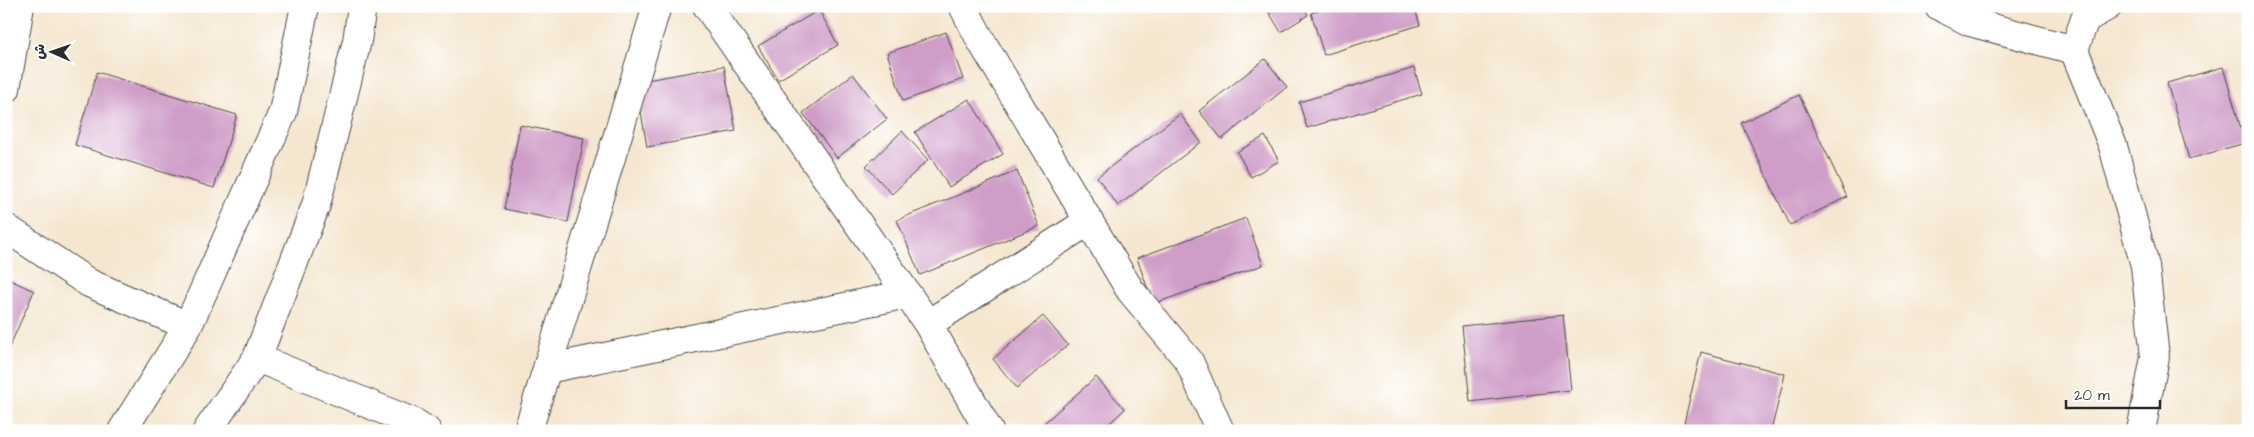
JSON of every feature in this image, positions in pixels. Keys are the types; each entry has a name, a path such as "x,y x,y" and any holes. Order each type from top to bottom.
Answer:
{"street":[{"path":"6,89 20,6"},
{"path":"122,431 188,326 283,112 304,6"},
{"path":"208,431 257,358 316,205 357,42 362,6"},
{"path":"528,431 658,6"},
{"path":"707,6 928,324 989,431"},
{"path":"963,6 980,39 1130,290 1189,361 1220,431"},
{"path":"1939,6 1970,22 2074,50"},
{"path":"2108,6 2084,19 2074,50 2113,146 2145,266 2155,357 2141,431"},
{"path":"928,324 1089,220"},
{"path":"6,228 89,283 188,326"},
{"path":"547,369 907,294"},
{"path":"257,358 415,423 426,431"}],"building":[{"path":"1265,6 1303,6 1308,15 1281,32"},
{"path":"1332,6 1414,6 1420,25 1324,55 1311,13"},
{"path":"819,10 838,45 778,80 758,46"},
{"path":"946,32 963,79 903,101 887,53"},
{"path":"1265,59 1287,87 1222,139 1199,111"},
{"path":"724,66 736,131 647,147 636,82"},
{"path":"2223,67 2245,143 2189,159 2167,83"},
{"path":"1414,68 1422,94 1307,128 1299,102"},
{"path":"97,72 237,115 214,188 75,145"},
{"path":"853,74 887,119 837,158 803,113"},
{"path":"1799,95 1847,197 1790,225 1741,123"},
{"path":"969,99 1003,154 949,187 915,132"},
{"path":"1180,114 1201,142 1118,206 1097,177"},
{"path":"520,125 584,138 568,222 504,209"},
{"path":"902,131 928,160 892,194 866,166"},
{"path":"1265,136 1279,161 1251,177 1237,152"},
{"path":"1017,171 1039,226 920,275 897,220"},
{"path":"1246,218 1263,265 1153,304 1137,258"},
{"path":"6,278 34,291 6,355"},
{"path":"1563,315 1571,390 1470,402 1462,326"},
{"path":"1043,316 1068,345 1017,388 993,359"},
{"path":"1701,352 1785,374 1771,431 1699,431 1683,427"},
{"path":"1096,377 1125,409 1101,431 1051,431 1044,423"}]}
